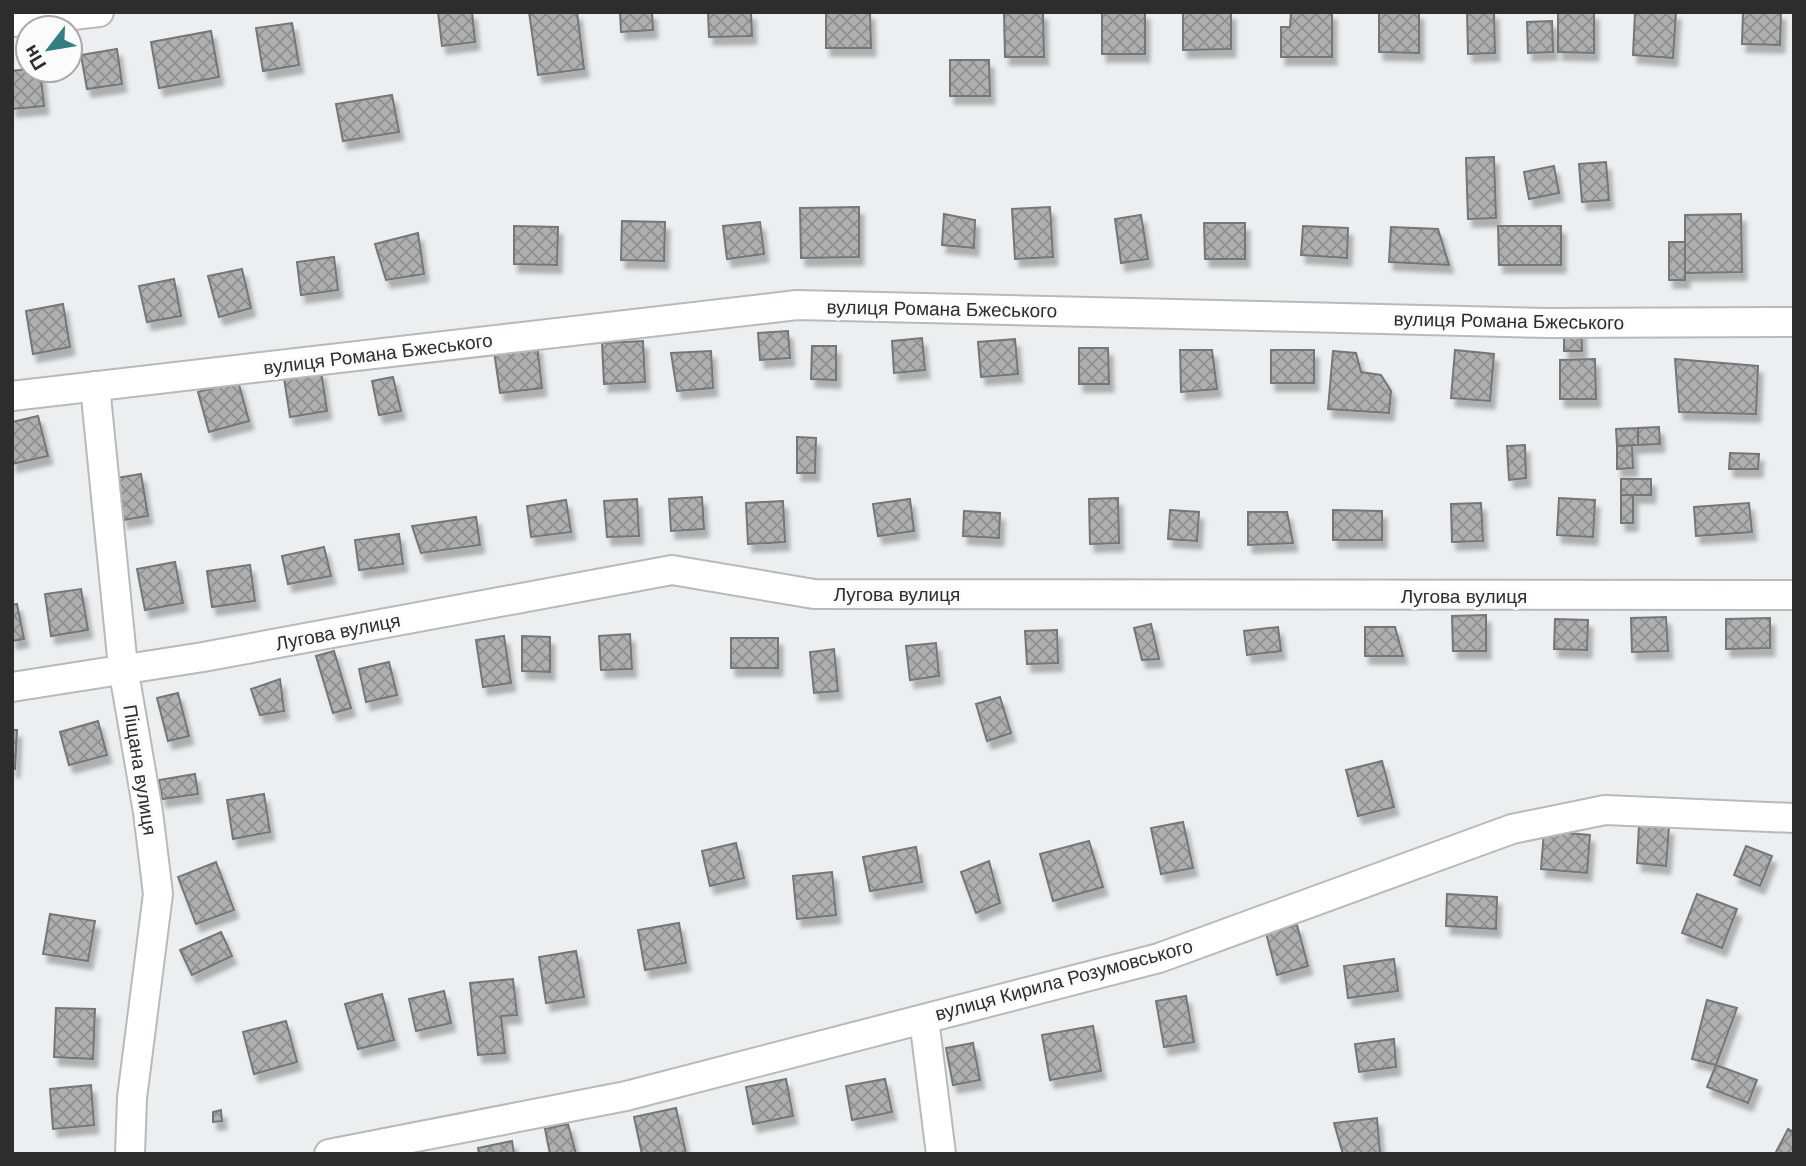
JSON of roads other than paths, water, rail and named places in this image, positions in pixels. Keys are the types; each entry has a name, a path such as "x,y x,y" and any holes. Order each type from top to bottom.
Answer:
{"street":[{"path":"12,22 99,12"},
{"name":"вулиця Романа Бжеського","path":"12,396 797,305 1549,323 1794,322"},
{"name":"Піщана вулиця","path":"95,386 123,667 148,812 158,894 132,1098 130,1154"},
{"name":"Лугова вулиця","path":"12,687 123,667 204,657 672,570 814,594 1794,595"},
{"name":"вулиця Кирила Розумовського","path":"328,1154 626,1096 1159,958 1512,829 1605,810 1794,818"},
{"path":"924,1018 942,1154"}]}
